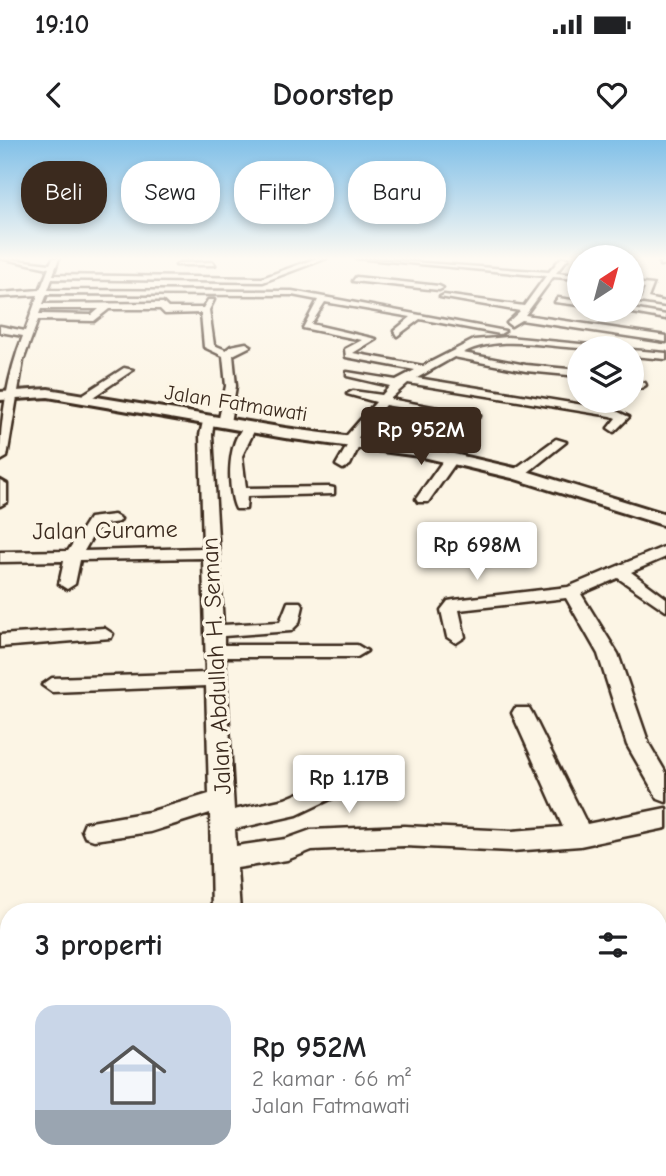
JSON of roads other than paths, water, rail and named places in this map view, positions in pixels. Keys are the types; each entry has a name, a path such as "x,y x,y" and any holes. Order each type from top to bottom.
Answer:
{"street":[{"path":"0,457 7,396 24,334 40,306"},
{"path":"37,312 103,306"},
{"path":"94,318 107,306"},
{"path":"119,306 157,306"},
{"path":"165,306 165,311 170,312 205,310"},
{"path":"207,306 205,310 209,347 228,354 234,348 246,346"},
{"path":"318,306 310,317 308,326 371,339 348,351 351,356 424,369"},
{"path":"352,306 500,331"},
{"path":"364,309 367,306"},
{"path":"442,308 448,306"},
{"path":"480,306 519,316 666,339"},
{"path":"344,465 351,442 382,400 401,382 452,354 487,340 519,316 526,306"},
{"path":"128,319 143,307"},
{"path":"397,333 428,308"},
{"path":"37,312 105,318"},
{"path":"644,314 666,317"},
{"path":"471,316 519,316"},
{"path":"310,317 331,320"},
{"path":"0,329 24,334"},
{"path":"0,339 24,334"},
{"path":"487,340 567,345"},
{"path":"522,346 543,349 554,344"},
{"name":"Jalan Abdullah H. Seman","path":"226,903 208,461 216,422 231,386 228,354"},
{"path":"452,354 526,368 567,372"},
{"path":"644,354 666,356"},
{"path":"83,399 128,370"},
{"path":"351,375 567,404"},
{"name":"Jalan Fatmawati","path":"7,396 48,393 452,458 517,474 666,520"},
{"path":"353,394 474,416"},
{"path":"461,398 509,407 523,398"},
{"path":"564,418 567,413"},
{"path":"611,413 623,417 614,428"},
{"path":"250,427 240,443 236,462 239,499 329,491"},
{"path":"517,474 560,442"},
{"path":"423,499 452,458"},
{"path":"208,461 236,462"},
{"path":"0,484 0,502"},
{"path":"68,584 73,556 94,521 114,519"},
{"path":"456,637 450,610 452,606 571,592 666,551"},
{"name":"Jalan Gurame","path":"0,556 211,553"},
{"path":"621,572 666,606"},
{"path":"571,592 608,654 638,745 664,786"},
{"path":"216,641 285,627 290,623 294,606"},
{"path":"0,641 104,634"},
{"path":"216,641 357,652"},
{"path":"52,685 217,679"},
{"path":"522,713 580,835"},
{"path":"94,830 150,822 187,808 223,812 289,808 348,781"},
{"path":"225,859 287,849 311,840 404,836 512,841 580,835 666,818"}]}
